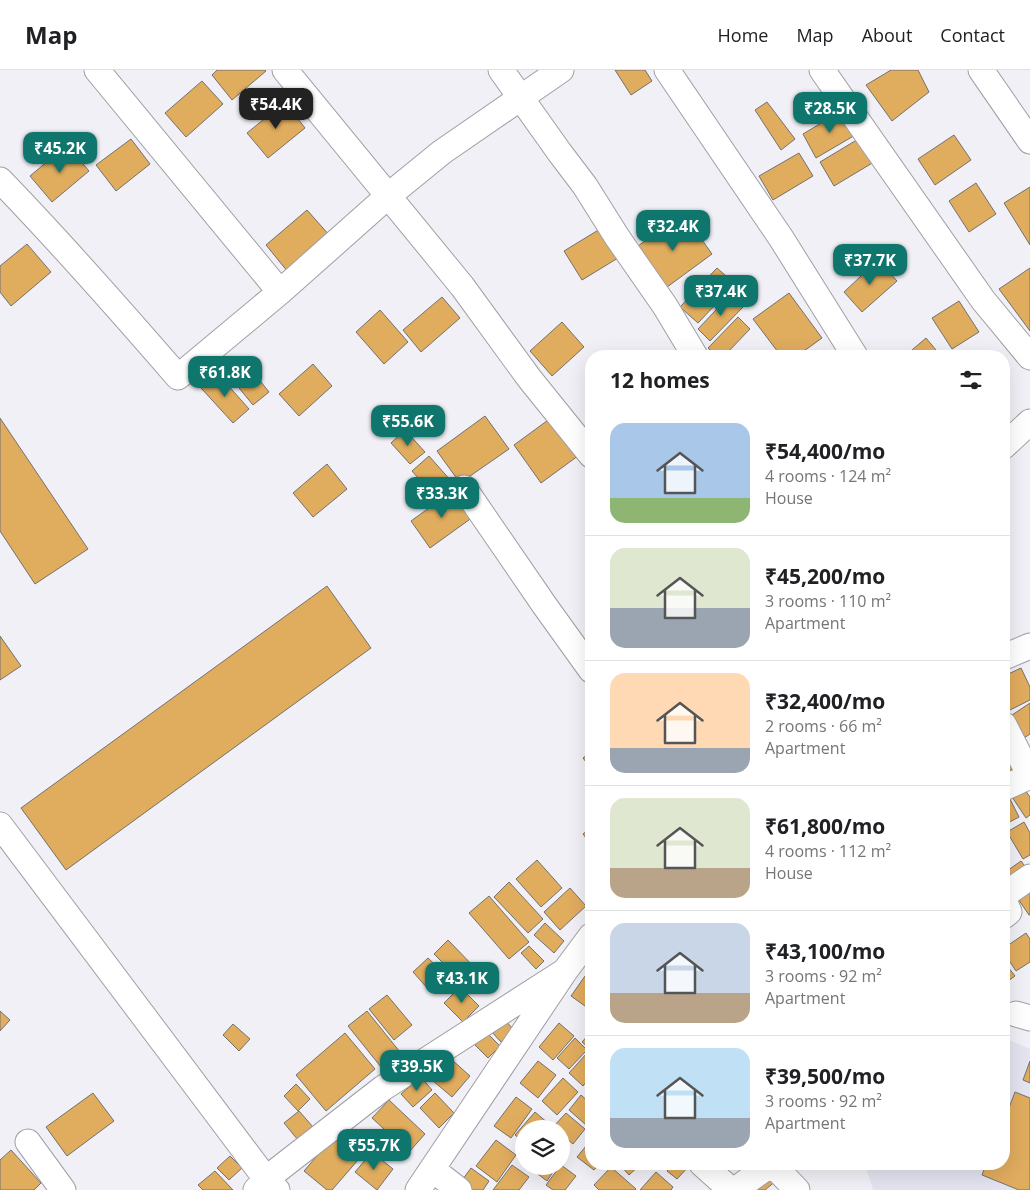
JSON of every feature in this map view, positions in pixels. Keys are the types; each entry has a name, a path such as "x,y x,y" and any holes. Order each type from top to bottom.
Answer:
{"street":[{"path":"97,70 280,292"},
{"path":"285,70 462,286 529,378 585,448"},
{"path":"501,70 585,186 617,237 665,306 691,350"},
{"path":"0,180 50,232 178,377 280,292 388,196 442,152 560,70"},
{"path":"667,70 781,238 851,350"},
{"path":"822,70 983,300 1030,357"},
{"path":"981,70 1030,141"},
{"path":"1010,440 1030,422"},
{"path":"464,488 585,662"},
{"path":"1010,654 1030,646"},
{"path":"1010,737 1030,776 1010,785"},
{"path":"0,825 266,1186 383,1088 565,971"},
{"path":"1010,891 1030,877"},
{"path":"418,1190 585,944"},
{"path":"28,1142 63,1190"},
{"path":"432,1169 459,1190"},
{"path":"709,1170 731,1190"},
{"path":"735,1190 763,1170"},
{"path":"778,1170 798,1190"}],"shaded area":[{"path":"1010,1041 1030,1049 1030,1190 873,1190 867,1170 1010,1170"}],"building":[{"path":"217,70 266,71 232,100 212,75"},
{"path":"615,70 645,70 652,81 631,95"},
{"path":"891,70 918,70 929,92 892,121 866,85"},
{"path":"202,81 223,104 186,137 165,113"},
{"path":"285,102 305,128 268,158 247,133"},
{"path":"767,102 795,139 781,150 755,110"},
{"path":"843,110 857,134 816,158 803,134"},
{"path":"954,135 971,160 935,185 918,159"},
{"path":"860,138 874,162 834,186 820,162"},
{"path":"131,139 150,164 116,191 96,165"},
{"path":"67,145 89,171 52,202 30,176"},
{"path":"799,153 813,176 773,200 759,176"},
{"path":"976,183 996,214 969,232 949,201"},
{"path":"1030,187 1030,245 1004,203"},
{"path":"307,210 330,236 288,272 266,245"},
{"path":"683,213 712,254 663,290 634,249"},
{"path":"600,229 618,258 582,280 564,251"},
{"path":"27,244 51,272 11,306 0,292 0,266"},
{"path":"878,260 897,281 862,312 844,292"},
{"path":"717,268 735,284 698,323 680,307"},
{"path":"1030,268 1030,331 999,289"},
{"path":"732,293 745,305 710,341 698,329"},
{"path":"789,293 822,338 805,350 776,350 753,319"},
{"path":"442,297 460,318 421,352 403,330"},
{"path":"959,301 979,332 952,349 932,318"},
{"path":"380,310 408,342 384,364 356,332"},
{"path":"738,317 750,329 730,350 710,350 708,348"},
{"path":"562,322 584,347 552,376 530,351"},
{"path":"926,338 936,350 912,350"},
{"path":"241,357 269,392 253,405 225,371"},
{"path":"313,364 332,386 299,416 279,394"},
{"path":"217,373 249,409 233,423 201,388"},
{"path":"555,415 582,453 541,483 514,445"},
{"path":"485,416 509,449 460,483 437,451"},
{"path":"0,418 88,549 35,584 0,531"},
{"path":"405,430 425,452 410,464 391,443"},
{"path":"429,456 452,482 435,497 412,471"},
{"path":"327,464 347,489 313,517 293,493"},
{"path":"454,490 473,517 430,548 411,521"},
{"path":"327,586 371,648 66,870 21,808"},
{"path":"0,636 21,666 0,680"},
{"path":"1021,668 1030,687 1030,700 1010,710 1010,673"},
{"path":"1030,703 1030,734 1021,740 1010,725 1010,716"},
{"path":"1010,748 1021,764 1010,770"},
{"path":"1022,786 1030,797 1030,815 1026,818 1010,794"},
{"path":"1010,799 1019,817 1010,822"},
{"path":"1024,822 1030,833 1030,855 1023,859 1010,837 1010,830"},
{"path":"537,860 562,888 541,907 516,879"},
{"path":"1021,861 1030,873 1013,886 1010,882 1010,869"},
{"path":"509,882 543,919 528,933 494,897"},
{"path":"1030,884 1030,915 1029,915 1014,893"},
{"path":"570,888 585,905 560,930 544,912"},
{"path":"489,896 529,942 509,959 469,913"},
{"path":"545,923 564,941 554,953 534,935"},
{"path":"1026,933 1030,939 1030,962 1016,971 1010,962 1010,944"},
{"path":"448,940 478,971 464,984 434,954"},
{"path":"529,946 544,961 536,969 521,953"},
{"path":"428,958 445,974 429,990 413,972"},
{"path":"1010,970 1015,976 1010,980"},
{"path":"585,976 585,1006 571,996"},
{"path":"460,987 479,1006 463,1022 444,1003"},
{"path":"387,995 412,1025 394,1040 369,1009"},
{"path":"0,1011 10,1020 0,1031"},
{"path":"367,1011 400,1052 381,1067 348,1026"},
{"path":"503,1018 515,1031 501,1042 490,1030"},
{"path":"559,1023 574,1036 553,1060 539,1047"},
{"path":"233,1024 250,1039 239,1051 223,1035"},
{"path":"486,1032 500,1046 488,1058 474,1044"},
{"path":"345,1033 375,1069 326,1111 296,1075"},
{"path":"575,1038 585,1048 585,1052 569,1069 557,1058"},
{"path":"585,1055 585,1084 583,1086 569,1073"},
{"path":"451,1059 470,1076 452,1097 432,1080"},
{"path":"538,1061 556,1075 538,1098 520,1083"},
{"path":"1030,1061 1030,1083 1023,1080"},
{"path":"421,1077 432,1090 413,1107 401,1094"},
{"path":"563,1078 578,1092 557,1115 542,1101"},
{"path":"296,1084 310,1099 298,1111 284,1096"},
{"path":"1015,1092 1030,1098 1030,1190 1019,1190 982,1175 984,1170 1010,1170 1010,1105"},
{"path":"93,1093 114,1121 67,1156 46,1127"},
{"path":"435,1093 454,1113 439,1128 420,1108"},
{"path":"581,1095 585,1099 585,1124 569,1110"},
{"path":"516,1097 532,1109 524,1120 515,1120 515,1132 511,1138 494,1126"},
{"path":"389,1100 425,1134 409,1152 372,1118"},
{"path":"299,1111 313,1127 298,1140 284,1123"},
{"path":"535,1112 544,1120 528,1120"},
{"path":"566,1113 585,1129 573,1144 570,1142 570,1120 560,1120"},
{"path":"345,1123 371,1145 332,1190 327,1190 304,1171"},
{"path":"496,1140 515,1154 497,1182 476,1166"},
{"path":"585,1147 585,1163 577,1157"},
{"path":"11,1150 41,1183 34,1190 0,1190 0,1160"},
{"path":"372,1152 393,1169 377,1190 355,1172"},
{"path":"230,1156 242,1168 229,1180 217,1168"},
{"path":"512,1165 515,1167 515,1175 526,1175 529,1177 519,1190 493,1190"},
{"path":"471,1168 489,1181 483,1190 471,1190 460,1183"},
{"path":"608,1170 614,1170 636,1189 599,1190 594,1185"},
{"path":"624,1170 634,1170 629,1175"},
{"path":"668,1170 685,1170 677,1179"},
{"path":"768,1170 777,1180 765,1190 758,1190 752,1183"},
{"path":"215,1171 233,1190 203,1190 198,1185"},
{"path":"570,1172 576,1176 565,1190 553,1190 546,1185 553,1175 570,1175"},
{"path":"656,1172 673,1187 671,1190 640,1190"},
{"path":"539,1175 551,1175 547,1181"}]}
